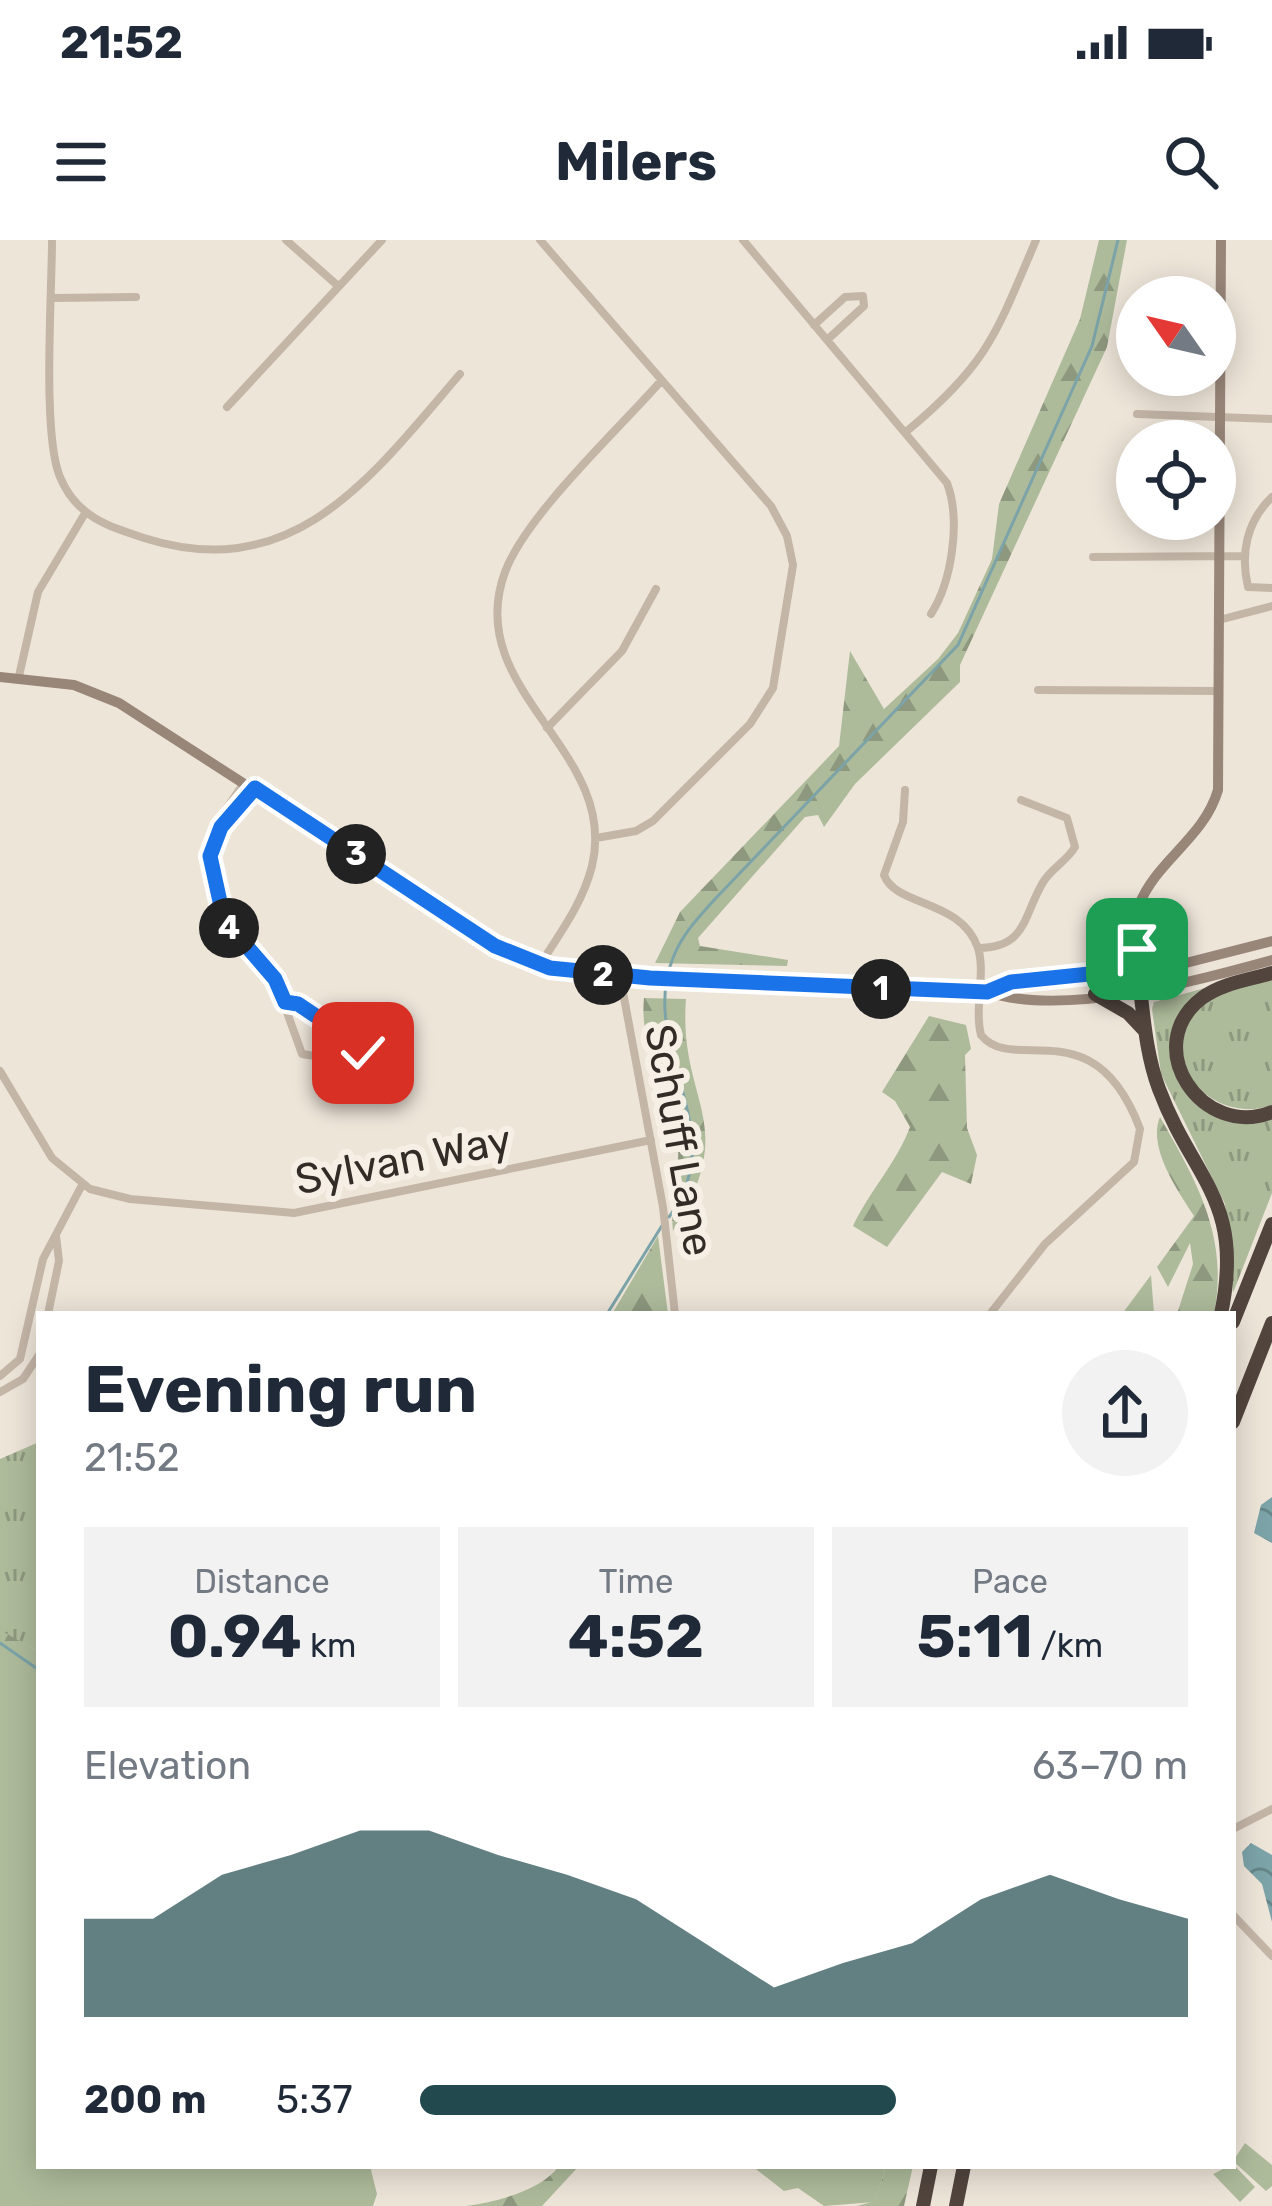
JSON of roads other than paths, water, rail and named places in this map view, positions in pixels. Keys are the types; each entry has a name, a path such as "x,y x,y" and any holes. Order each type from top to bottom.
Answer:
{"highway":[{"path":"1272,973 1221,987 1195,1004 1180,1030 1176,1053 1187,1087 1202,1103 1235,1118 1272,1112"},
{"path":"1140,988 1160,1094 1203,1166 1222,1216 1227,1264 1221,1311"},
{"path":"1095,994 1128,1013 1145,1031"},
{"path":"1236,1314 1272,1224"},
{"path":"1236,1414 1272,1323"},
{"path":"923,2206 930,2169"},
{"path":"956,2206 963,2169"}],"main road":[{"path":"1140,988 1139,904 1200,829 1215,798 1221,240"},
{"path":"0,677 19,676 104,696 250,785 495,946 540,964 680,980 982,992 1018,1002 1140,988 1272,960"},
{"path":"982,992 1011,982 1174,966 1272,940"}],"street":[{"path":"52,240 55,458 60,478 84,515 188,549 233,550 276,540 322,516 365,482 460,374"},
{"path":"286,240 337,284"},
{"path":"227,407 382,240"},
{"path":"540,240 771,506 788,536 793,565 778,673 750,724 662,814 636,831 596,838"},
{"path":"743,240 943,475 953,506 943,593 931,614"},
{"path":"907,431 951,395 983,357 1036,240"},
{"path":"814,325 845,297 863,296 857,314 827,340"},
{"path":"52,298 136,297"},
{"path":"540,964 586,887 596,838 584,784 515,683 500,646 502,579 529,532 661,381"},
{"path":"1137,414 1272,419"},
{"path":"1272,497 1252,522 1245,556 1248,587 1272,588"},
{"path":"19,676 38,592 84,515"},
{"path":"1093,557 1245,556"},
{"path":"548,728 622,651 656,589"},
{"path":"1219,620 1272,606"},
{"path":"1038,690 1218,691"},
{"path":"250,785 224,812 210,856 224,920 275,979 302,1054 359,1064 359,1045 298,1004 285,1002"},
{"path":"905,790 903,822 884,867 887,884 898,894 942,907 978,948 982,992 978,1029 985,1041 999,1048 1061,1049 1087,1057 1136,1116 1141,1137 1134,1162 1045,1244 992,1311"},
{"path":"978,948 1017,937 1042,883 1075,847 1067,818 1021,800"},
{"name":"Schuff Lane","path":"620,976 663,1207 675,1311"},
{"path":"0,1070 40,1145 82,1185 44,1259 20,1359 0,1376"},
{"name":"Sylvan Way","path":"82,1185 130,1198 294,1213 651,1140"},
{"path":"49,1311 59,1261 56,1236"},
{"path":"0,1392 23,1379 36,1359"},
{"path":"1236,1827 1272,1809"},
{"path":"1236,1918 1272,1956"}],"water":[{"path":"1272,1497 1272,1543 1254,1533 1261,1505"},
{"path":"1251,1843 1272,1855 1272,1922 1262,1884 1244,1866 1242,1852"}],"waterway":[{"path":"669,1217 686,1185 692,1153 666,1024 665,991 677,949 716,898 958,645 1092,346 1118,240"},
{"path":"609,1311 663,1224"},
{"path":"0,1643 36,1668"}]}
